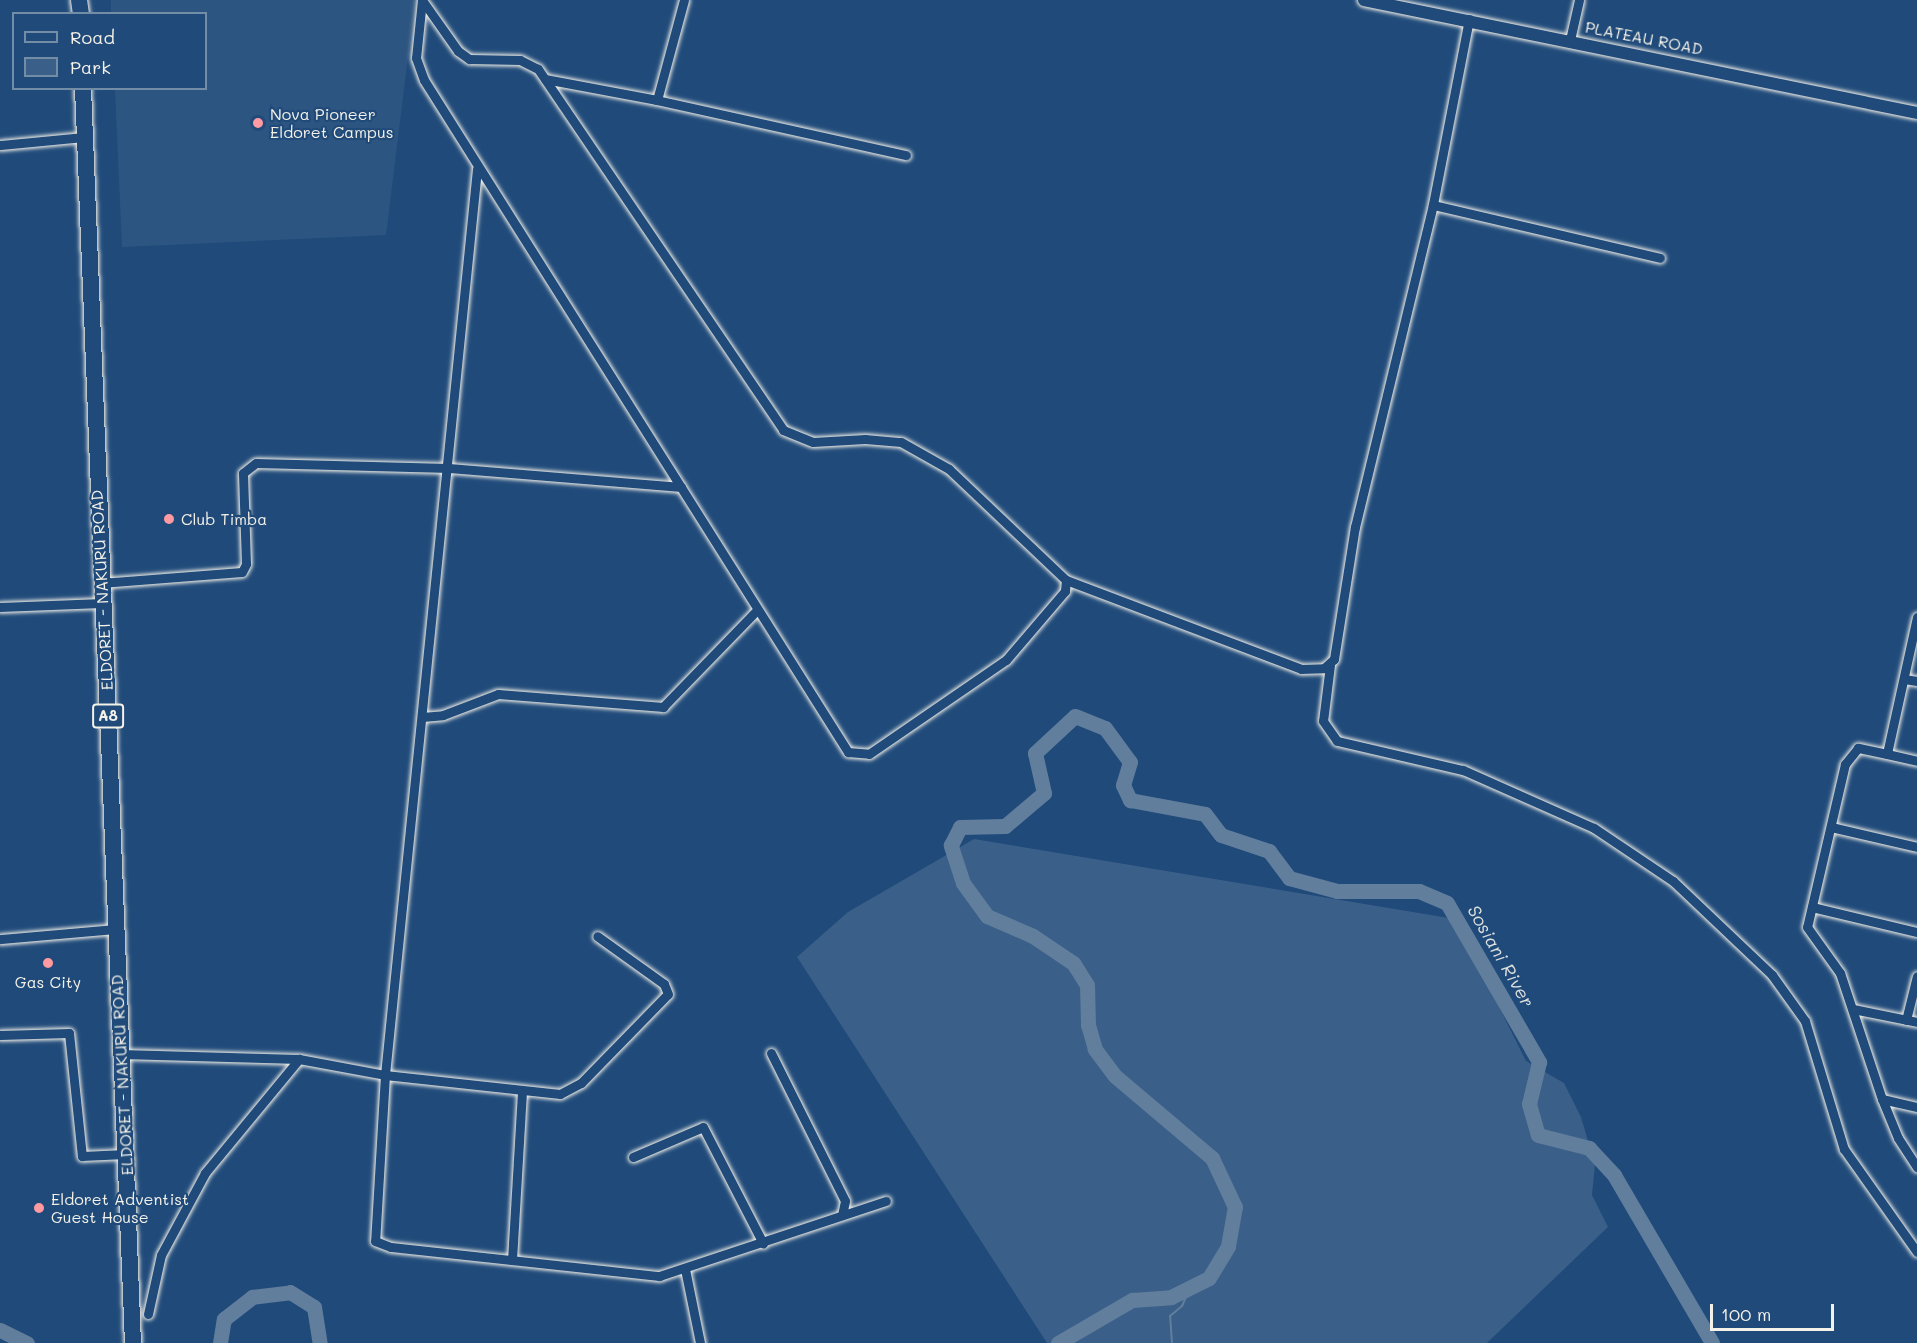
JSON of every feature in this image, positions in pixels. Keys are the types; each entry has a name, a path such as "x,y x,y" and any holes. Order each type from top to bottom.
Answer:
{"highway":[{"name":"ELDORET - NAKURU ROAD","path":"83,90 114,929 133,1343"}],"street":[{"path":"422,0 458,51 468,59 520,60 545,79 783,430 813,442 901,442 949,469 1066,580 1301,669 1330,665"},
{"path":"422,0 418,69 477,169 681,487 838,742 848,752 862,756 1006,660 1065,591 1066,580"},
{"path":"657,100 684,0"},
{"name":"PLATEAU ROAD","path":"1364,0 1469,19 1917,113"},
{"path":"1569,40 1579,0"},
{"path":"1469,19 1433,205 1355,527 1330,665 1323,721 1337,741 1463,770 1594,828 1673,881 1772,975 1805,1021 1844,1149 1917,1252"},
{"path":"545,79 657,100 906,155"},
{"path":"0,145 85,137"},
{"path":"477,169 449,468 385,1075 375,1241 387,1247 659,1276 886,1201"},
{"path":"1433,205 1660,258"},
{"path":"101,583 242,572 246,564 243,473 256,463 449,468 681,487"},
{"path":"0,607 102,603"},
{"path":"422,717 443,715 498,694 663,707 757,610"},
{"path":"1887,754 1917,617"},
{"path":"1904,679 1917,681"},
{"path":"1917,761 1862,748 1850,752 1807,927 1810,936 1840,973 1882,1099 1917,1167"},
{"path":"1831,827 1917,847"},
{"path":"1812,907 1917,932"},
{"path":"0,939 114,929"},
{"path":"121,1054 299,1059 385,1075 560,1094 581,1083 665,1000 664,984 597,936"},
{"path":"1906,1020 1917,976"},
{"path":"1853,1009 1917,1022"},
{"path":"0,1035 69,1033 82,1156 125,1154"},
{"path":"771,1053 845,1202 842,1215"},
{"path":"148,1314 161,1255 205,1173 299,1059"},
{"path":"512,1260 522,1091"},
{"path":"1882,1099 1917,1107"},
{"path":"633,1157 703,1127 763,1243"},
{"path":"685,1269 700,1343"}],"shaded area":[{"name":"Nova Pioneer Eldoret Campus","path":"111,0 415,0 386,235 122,247 115,90 207,90 207,12 111,12"}],"green space":[{"path":"974,839 1455,919 1526,1061 1564,1083 1581,1117 1595,1165 1592,1195 1608,1227 1487,1343 1047,1343 797,957 848,912"}],"waterway":[{"name":"Sosiani River","path":"1058,1343 1132,1300 1171,1297 1209,1278 1228,1246 1235,1207 1212,1158 1115,1076 1095,1049 1088,1025 1087,985 1073,963 1033,936 987,916 963,883 951,845 960,827 1005,826 1044,793 1035,753 1075,716 1105,728 1130,762 1123,785 1130,800 1205,814 1221,835 1269,851 1289,878 1337,891 1419,891 1447,903 1539,1062 1529,1104 1538,1135 1589,1148 1614,1175 1712,1343"},
{"path":"1172,1343 1170,1316 1182,1306 1190,1288"},
{"name":"Sosiani River","path":"220,1343 224,1319 252,1297 290,1292 314,1307 320,1343"},
{"name":"Sosiani River","path":"0,1330 27,1343"}],"place":[{"name":"Nova Pioneer Eldoret Campus","path":"258,123"},
{"name":"Club Timba","path":"169,519"},
{"name":"Gas City","path":"48,963"},
{"name":"Eldoret Adventist Guest House","path":"39,1208"}]}
